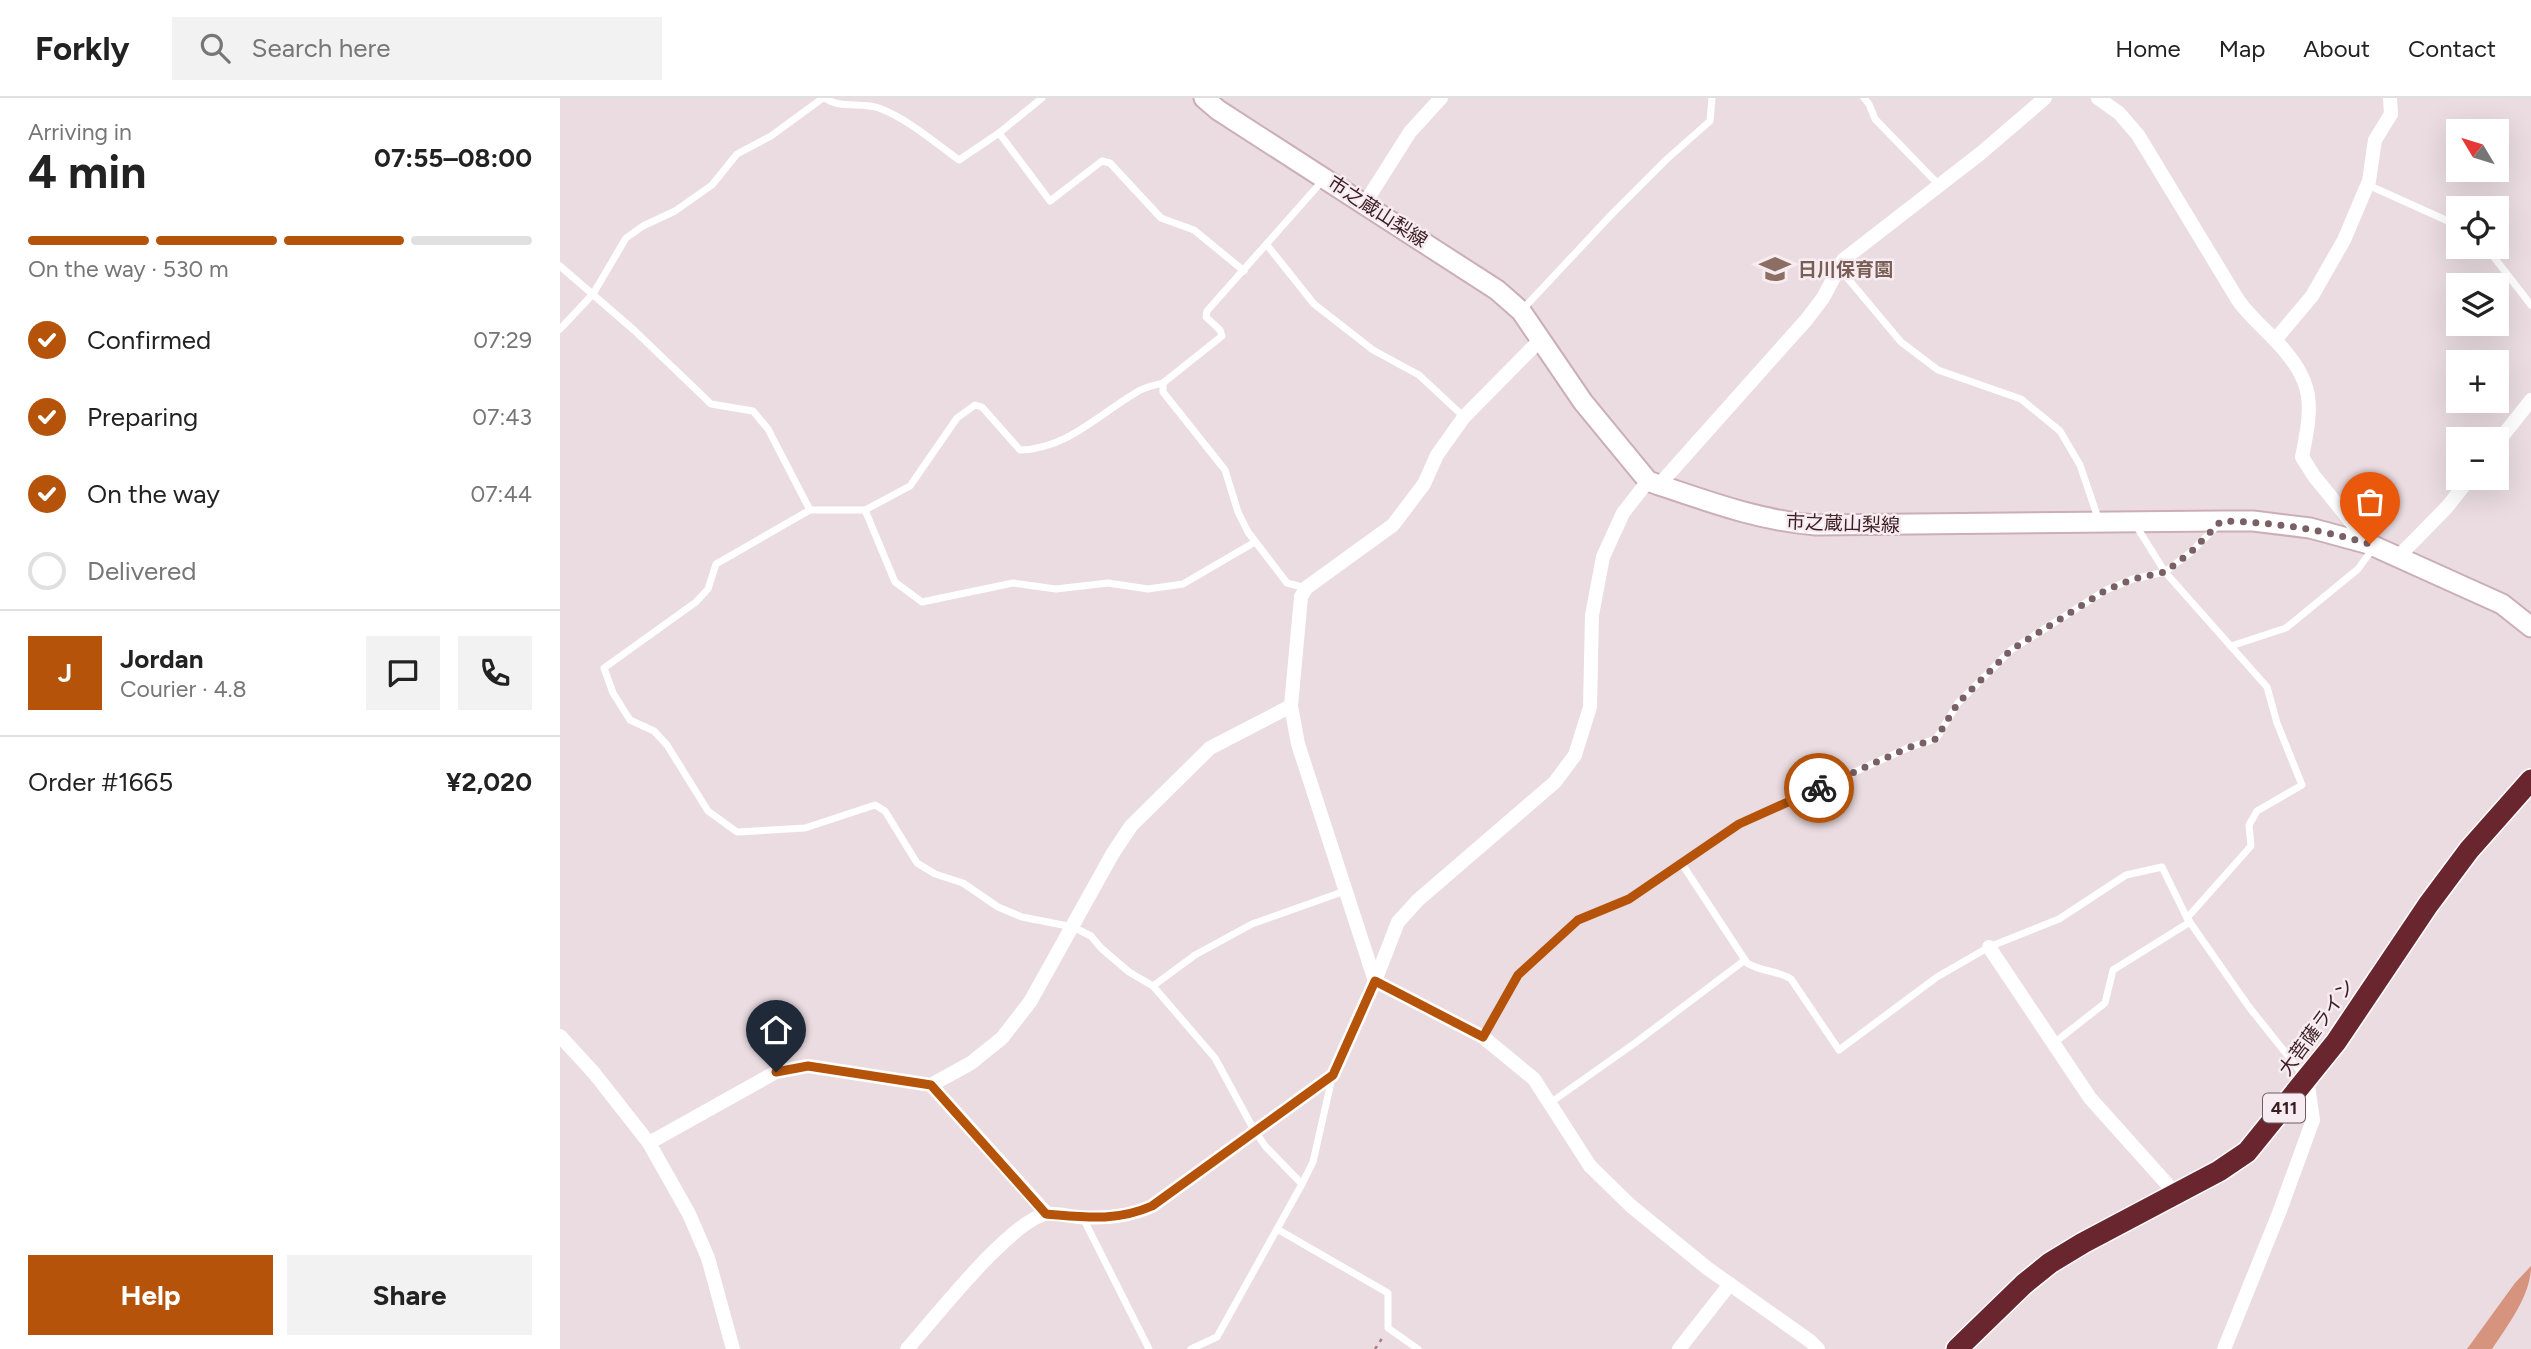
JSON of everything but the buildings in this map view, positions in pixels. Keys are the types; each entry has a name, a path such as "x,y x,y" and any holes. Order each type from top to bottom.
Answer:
{"highway":[{"name":"大菩薩ライン","path":"1957,1349 2024,1284 2050,1263 2083,1242 2219,1171 2247,1152 2336,1042 2428,905 2469,850 2531,780"}],"main road":[{"name":"市之蔵山梨線","path":"1204,98 1218,110 1365,202 1497,290 1521,311 1583,402 1653,483 1745,513 1795,524 1859,526 2253,521 2310,528 2372,545 2502,604 2531,627"}],"street":[{"path":"1365,202 1410,132 1441,98"},
{"path":"907,1349 1001,1244 1024,1223 1046,1214 1094,1218 1133,1215 1152,1206 1333,1075 1398,922 1418,900 1555,782 1575,755 1590,707 1592,615 1603,557 1623,513 1807,319 1823,298 1839,268 1854,250 1981,153 2045,98"},
{"path":"2098,98 2119,113 2138,135 2250,318 2275,340 2303,376 2309,394 2310,419 2302,457 2314,476 2372,545"},
{"path":"2275,340 2312,296 2344,240 2368,185 2375,140 2391,114 2390,98"},
{"path":"1540,340 1464,417 1437,455 1424,484 1393,525 1306,588 1301,597 1291,706 1298,744 1375,981 1483,1037 1534,1079 1590,1166 1631,1206 1818,1349"},
{"path":"2509,428 2531,400"},
{"path":"2398,557 2460,490"},
{"path":"649,1143 776,1072 808,1066 931,1085 971,1063 1002,1038 1030,1002 1113,853 1131,826 1210,748 1291,706"},
{"path":"1989,947 2090,1098 2176,1194"},
{"path":"560,1036 594,1073 649,1143 689,1214 708,1258 733,1349"},
{"path":"2224,1349 2314,1120 2307,1079"},
{"path":"931,1085 1046,1214"},
{"path":"1679,1349 1730,1284"}],"lane":[{"path":"560,329 593,294 626,238 643,226 675,211 712,185 737,154 771,136 824,98 833,104 853,103 879,108 916,128 959,160 1042,98"},
{"path":"1521,311 1612,214 1710,121 1712,98"},
{"path":"1864,98 1875,119 1938,184"},
{"path":"999,132 1051,201 1102,161 1110,163 1161,218 1194,230 1244,271"},
{"path":"1302,1184 1266,1147 1254,1130 1215,1058 1153,986 1129,972 1091,936 1073,927 1022,917 998,907 963,883 935,874 917,863 885,811 875,805 805,828 737,832 708,811 667,745 653,731 629,720 613,693 604,668 696,602 708,589 716,564 810,510 865,510 910,486 957,418 975,405 982,407 1020,450 1038,450 1083,430 1139,390 1163,383 1222,336 1220,330 1206,317 1207,311 1325,177"},
{"path":"2368,185 2446,220"},
{"path":"1267,245 1314,304 1373,350 1419,375 1464,417"},
{"path":"2495,259 2531,305"},
{"path":"560,266 710,404 753,411 768,429 810,510"},
{"path":"1839,268 1901,342 1928,363 1938,370 2021,399 2060,432 2080,465 2099,522"},
{"path":"1163,383 1163,392 1225,470 1238,512 1255,542 1287,583 1306,588"},
{"path":"865,510 895,582 922,602 1013,583 1056,589 1108,583 1148,589 1183,584 1255,542"},
{"path":"1483,1037 1518,975 1578,920 1629,899 1739,824 1910,747 1936,739 1958,703 2011,650 2106,590 2133,579 2165,572 2191,552 2221,521"},
{"path":"2054,1043 2105,1003 2113,970 2188,920 2251,846 2249,825 2257,811 2302,786 2277,723 2267,687 2165,572 2134,522"},
{"path":"2231,646 2286,628 2358,569 2372,545"},
{"path":"1682,864 1745,960 1758,970 1782,973 1791,979 1839,1050 1937,977 1989,947 2059,919 2126,875 2162,867 2188,920 2249,1007 2307,1079"},
{"path":"1153,986 1195,954 1252,924 1345,891"},
{"path":"1550,1103 1745,960"},
{"path":"1191,1349 1217,1338 1302,1184 1313,1162 1333,1075"},
{"path":"1083,1217 1149,1349"},
{"path":"1277,1229 1388,1293 1388,1328 1418,1349"}],"shaded area":[{"path":"2531,1266 2523,1299 2492,1349 2467,1349 2515,1283"}],"way so far":[{"path":"1819,788 1910,747 1936,739 1958,703 2011,650 2106,590 2133,579 2165,572 2191,552 2221,521 2253,521 2310,528 2370,544"}],"place":[{"name":"日川保育園","path":"1775,269"}],"route":[{"path":"776,1072 808,1066 931,1085 1046,1214 1094,1218 1133,1215 1152,1206 1333,1075 1375,981 1483,1037 1518,975 1578,920 1629,899 1739,824 1819,788"}]}
